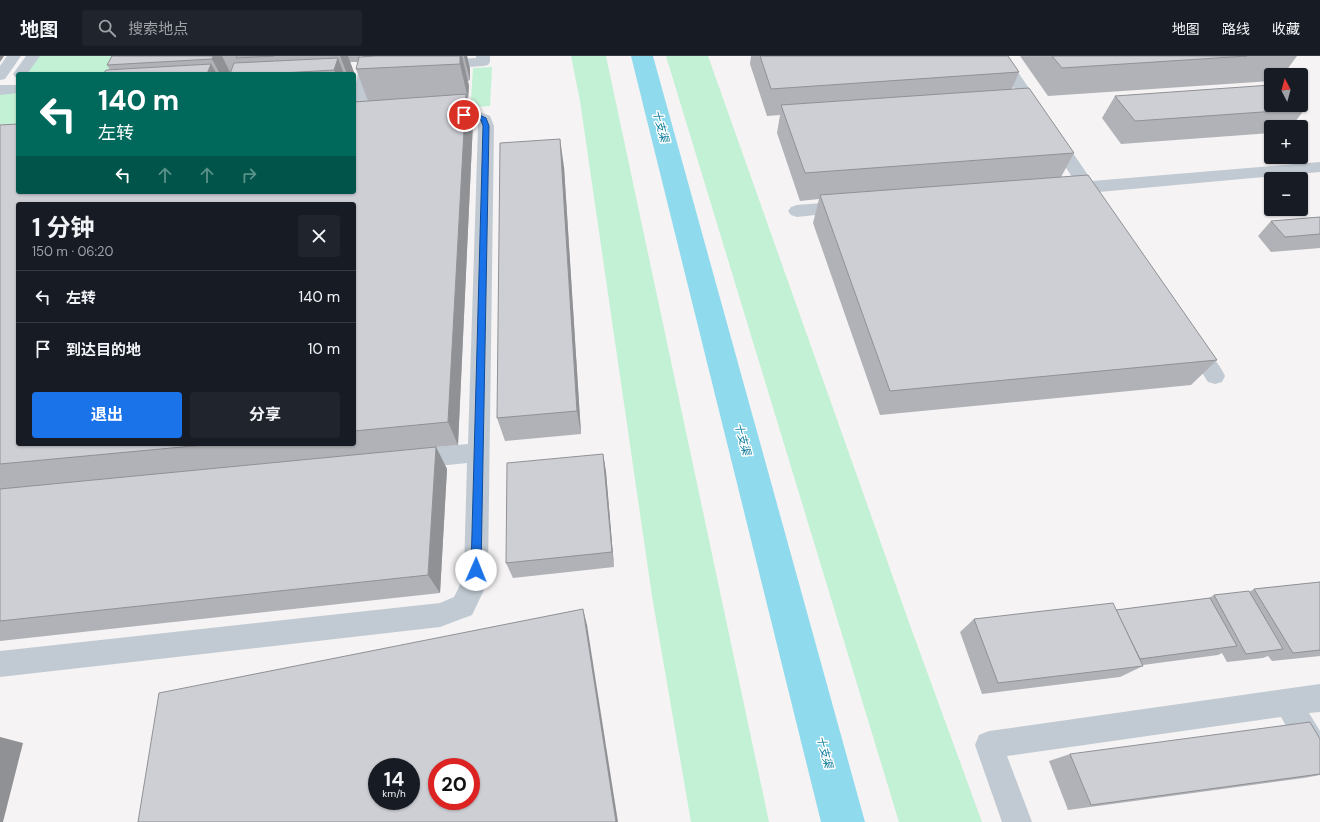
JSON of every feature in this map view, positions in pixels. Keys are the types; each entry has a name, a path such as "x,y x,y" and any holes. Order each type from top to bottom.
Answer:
{"lane":[{"path":"0,76 14,56"},
{"path":"21,72 32,56"},
{"path":"428,65 483,62 483,56"},
{"path":"1000,56 1105,213"},
{"path":"359,104 368,62"},
{"path":"352,70 368,62 382,68"},
{"path":"0,664 440,615 463,606 471,590 476,570 486,126 484,119 473,114 424,117"},
{"path":"1048,190 1320,167"},
{"path":"798,211 860,206"},
{"path":"1184,330 1215,376"},
{"path":"392,461 479,452"},
{"path":"1017,822 989,745 1320,698"},
{"path":"1288,703 1320,758"}],"green space":[{"path":"39,56 137,56 125,72 27,72"},
{"path":"571,56 606,56 769,822 691,822 652,596 580,101"},
{"path":"666,56 708,56 911,628 982,822 899,822"},
{"path":"492,67 490,106 356,115 356,107 471,100 473,68"},
{"path":"16,92 16,136 0,137 0,93"}],"building":[{"path":"112,56 213,56 212,59 107,65"},
{"path":"237,56 274,56 236,58"},
{"path":"460,56 460,64 356,69 359,57"},
{"path":"760,56 1008,56 1019,72 771,89"},
{"path":"1052,56 1247,56 1062,68"},
{"path":"338,58 334,70 300,72 231,72 234,63"},
{"path":"211,64 208,72 104,72 106,70"},
{"path":"1264,85 1264,112 1135,121 1115,96"},
{"path":"1029,88 1074,153 805,173 781,105"},
{"path":"466,94 448,422 356,431 356,202 16,202 16,446 193,446 0,464 0,125 16,124 16,194 356,194 356,102"},
{"path":"560,139 577,411 497,418 500,143"},
{"path":"1088,175 1217,360 890,391 820,195"},
{"path":"1320,217 1320,234 1285,237 1271,221"},
{"path":"436,447 428,575 0,621 0,489"},
{"path":"603,454 612,552 506,563 507,463"},
{"path":"1320,582 1320,650 1293,653 1254,589"},
{"path":"1249,591 1283,649 1246,654 1214,595"},
{"path":"1210,598 1237,646 1140,659 1116,610"},
{"path":"1113,603 1143,666 998,683 974,619"},
{"path":"583,609 616,822 138,822 159,693"},
{"path":"1310,722 1320,739 1320,774 1091,805 1070,754"}],"waterway":[{"name":"十支渠","path":"642,56 843,822"}],"route":[{"path":"464,115 473,114 484,119 486,126 476,570"}]}
